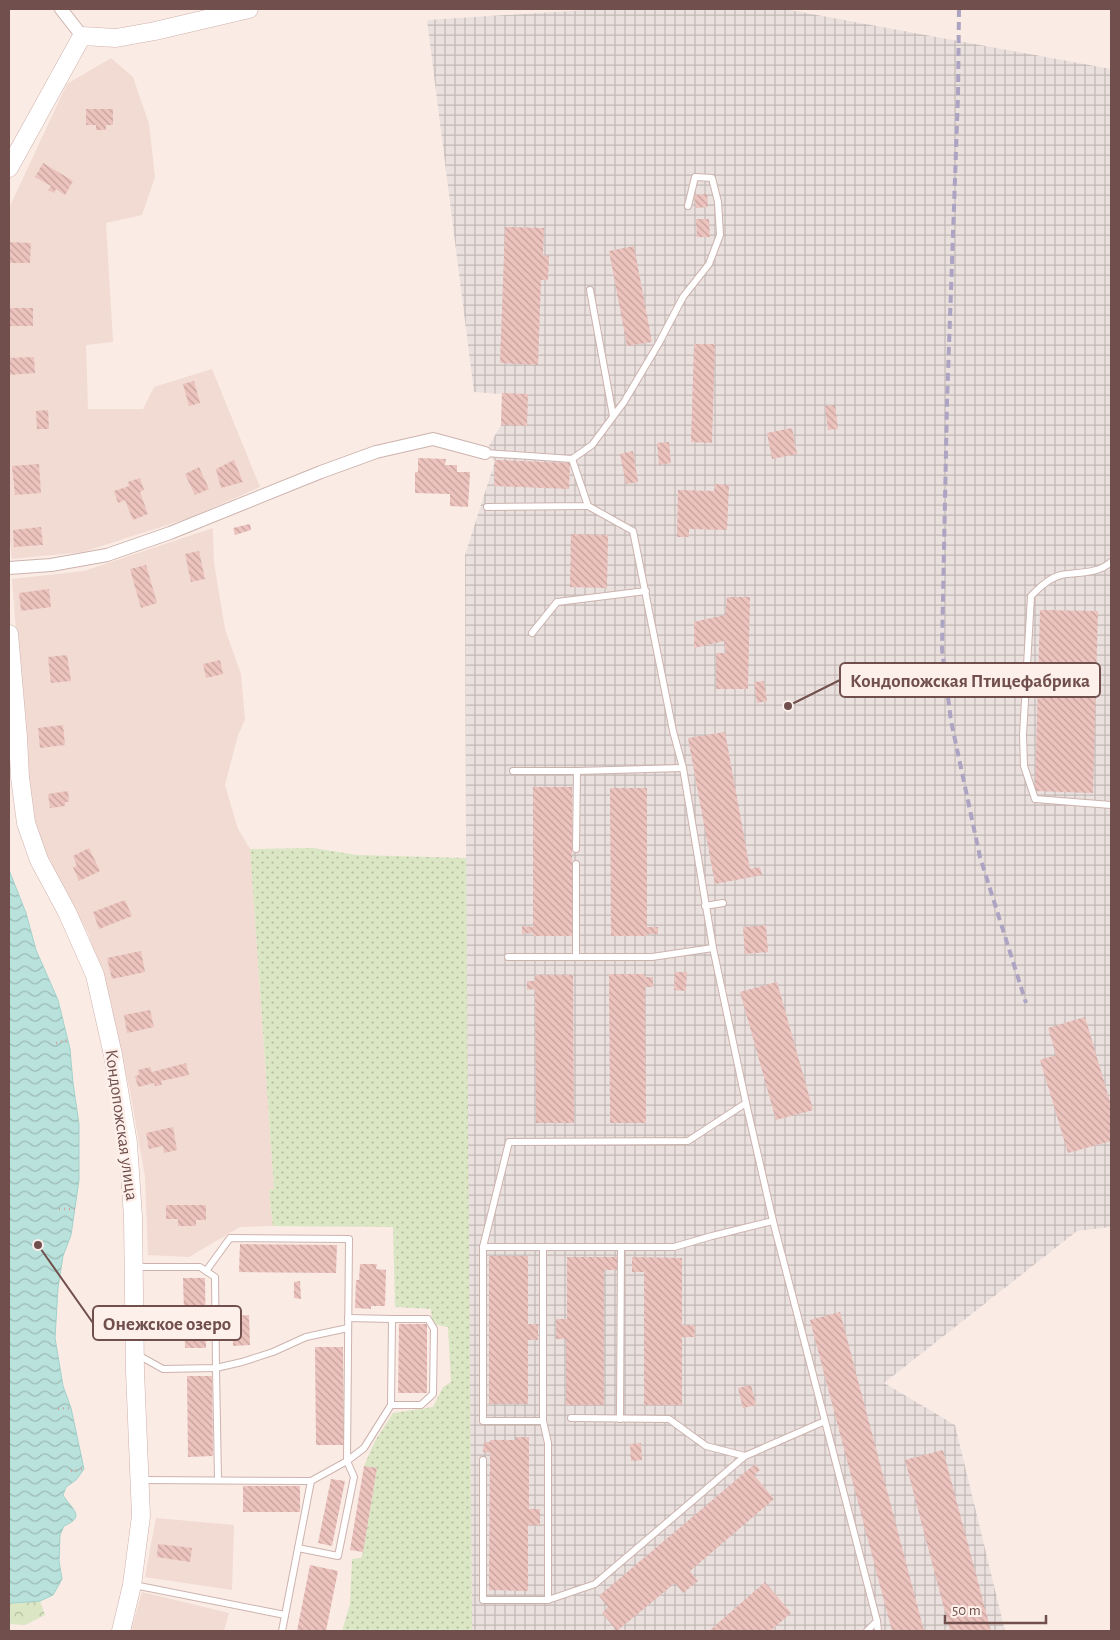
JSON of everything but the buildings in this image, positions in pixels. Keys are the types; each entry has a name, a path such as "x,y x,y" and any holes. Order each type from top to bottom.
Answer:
{"street":[{"path":"61,9 82,36 116,38 155,32 249,9"},
{"path":"9,168 82,36"},
{"path":"9,568 51,565 108,555 376,452 434,439 485,453"},
{"name":"Кондопожская улица","path":"9,634 20,777 26,823 39,860 67,912 95,975 114,1055 128,1143 134,1216 135,1354 141,1516 132,1585 120,1631"}],"lane":[{"path":"485,453 572,459 592,444 624,402 659,343 683,297 709,264 720,235 718,202 712,178 694,178 688,206"},
{"path":"590,290 613,416"},
{"path":"572,459 588,506"},
{"path":"487,506 588,506 633,531 672,731 683,768 705,906 746,1103 773,1222 877,1621 878,1631"},
{"path":"1111,562 1096,571 1059,576 1042,585 1031,596 1023,735 1024,766 1035,799 1111,805"},
{"path":"532,632 557,602 646,591"},
{"path":"512,771 683,768"},
{"path":"576,849 577,771"},
{"path":"576,864 576,957"},
{"path":"705,906 724,902"},
{"path":"508,958 652,957 713,948"},
{"path":"543,1421 483,1421 483,1247 509,1142 688,1141 746,1103"},
{"path":"483,1247 674,1248 712,1236 773,1222"},
{"path":"206,1271 230,1238 349,1239 347,1461 354,1477 338,1556 298,1548"},
{"path":"543,1247 543,1421 548,1442 548,1600"},
{"path":"620,1418 621,1247"},
{"path":"134,1267 200,1267 215,1278 218,1480"},
{"path":"348,1318 428,1319 434,1329 433,1394 422,1405 391,1405"},
{"path":"140,1480 312,1481 347,1461 364,1448 391,1405 392,1319"},
{"path":"135,1354 163,1369 216,1368 273,1352 306,1337 348,1328"},
{"path":"571,1418 669,1419 706,1446 745,1456"},
{"path":"483,1460 483,1600 548,1600 595,1584 745,1456 825,1421"},
{"path":"282,1631 312,1481"},
{"path":"132,1585 285,1615"},
{"path":"867,1631 877,1621"}],"path":[{"path":"56,1043 68,1040"},
{"path":"59,1209 75,1208"},
{"path":"58,1409 71,1408"},
{"path":"71,1470 84,1469"}],"shaded area":[{"path":"603,9 784,9 1111,69 1111,1227 1077,1231 884,1383 955,1425 1005,1631 472,1631 467,1118 465,555 495,461 485,453 501,425 502,394 474,392 427,20"},
{"path":"111,58 133,77 149,124 155,177 142,215 106,223 113,342 86,345 88,409 143,409 154,387 212,369 260,487 189,518 83,552 12,559 9,533 9,208 67,84"},
{"path":"213,528 214,563 225,629 241,674 245,720 238,735 225,785 238,829 250,849 274,1189 269,1190 273,1226 240,1227 189,1257 148,1255 145,1177 130,1091 105,989 88,933 31,825 12,579 84,571"},
{"path":"156,1518 234,1525 232,1590 145,1577"},
{"path":"142,1592 229,1613 224,1631 131,1631"}],"green space":[{"path":"313,848 357,855 466,858 472,1631 342,1631 350,1604 352,1559 361,1558 363,1552 377,1468 364,1466 375,1441 393,1413 433,1407 443,1387 451,1382 448,1327 432,1324 431,1309 395,1307 393,1227 273,1226 269,1190 274,1189 250,849"},
{"path":"40,1601 45,1615 25,1625 9,1624 9,1603"}],"water":[{"path":"9,870 26,913 36,950 58,1000 70,1049 79,1124 79,1180 71,1235 63,1256 58,1288 55,1338 63,1386 71,1408 84,1469 76,1480 66,1487 63,1495 76,1515 75,1519 64,1526 60,1535 59,1561 62,1579 53,1595 40,1601 13,1603 9,1603"}],"railway":[{"path":"959,9 958,95 947,402 942,649 951,721 980,857 1026,1003"}],"place":[{"name":"Кондопожская Птицефабрика","path":"788,706"},
{"name":"Онежское озеро","path":"38,1245"}]}
